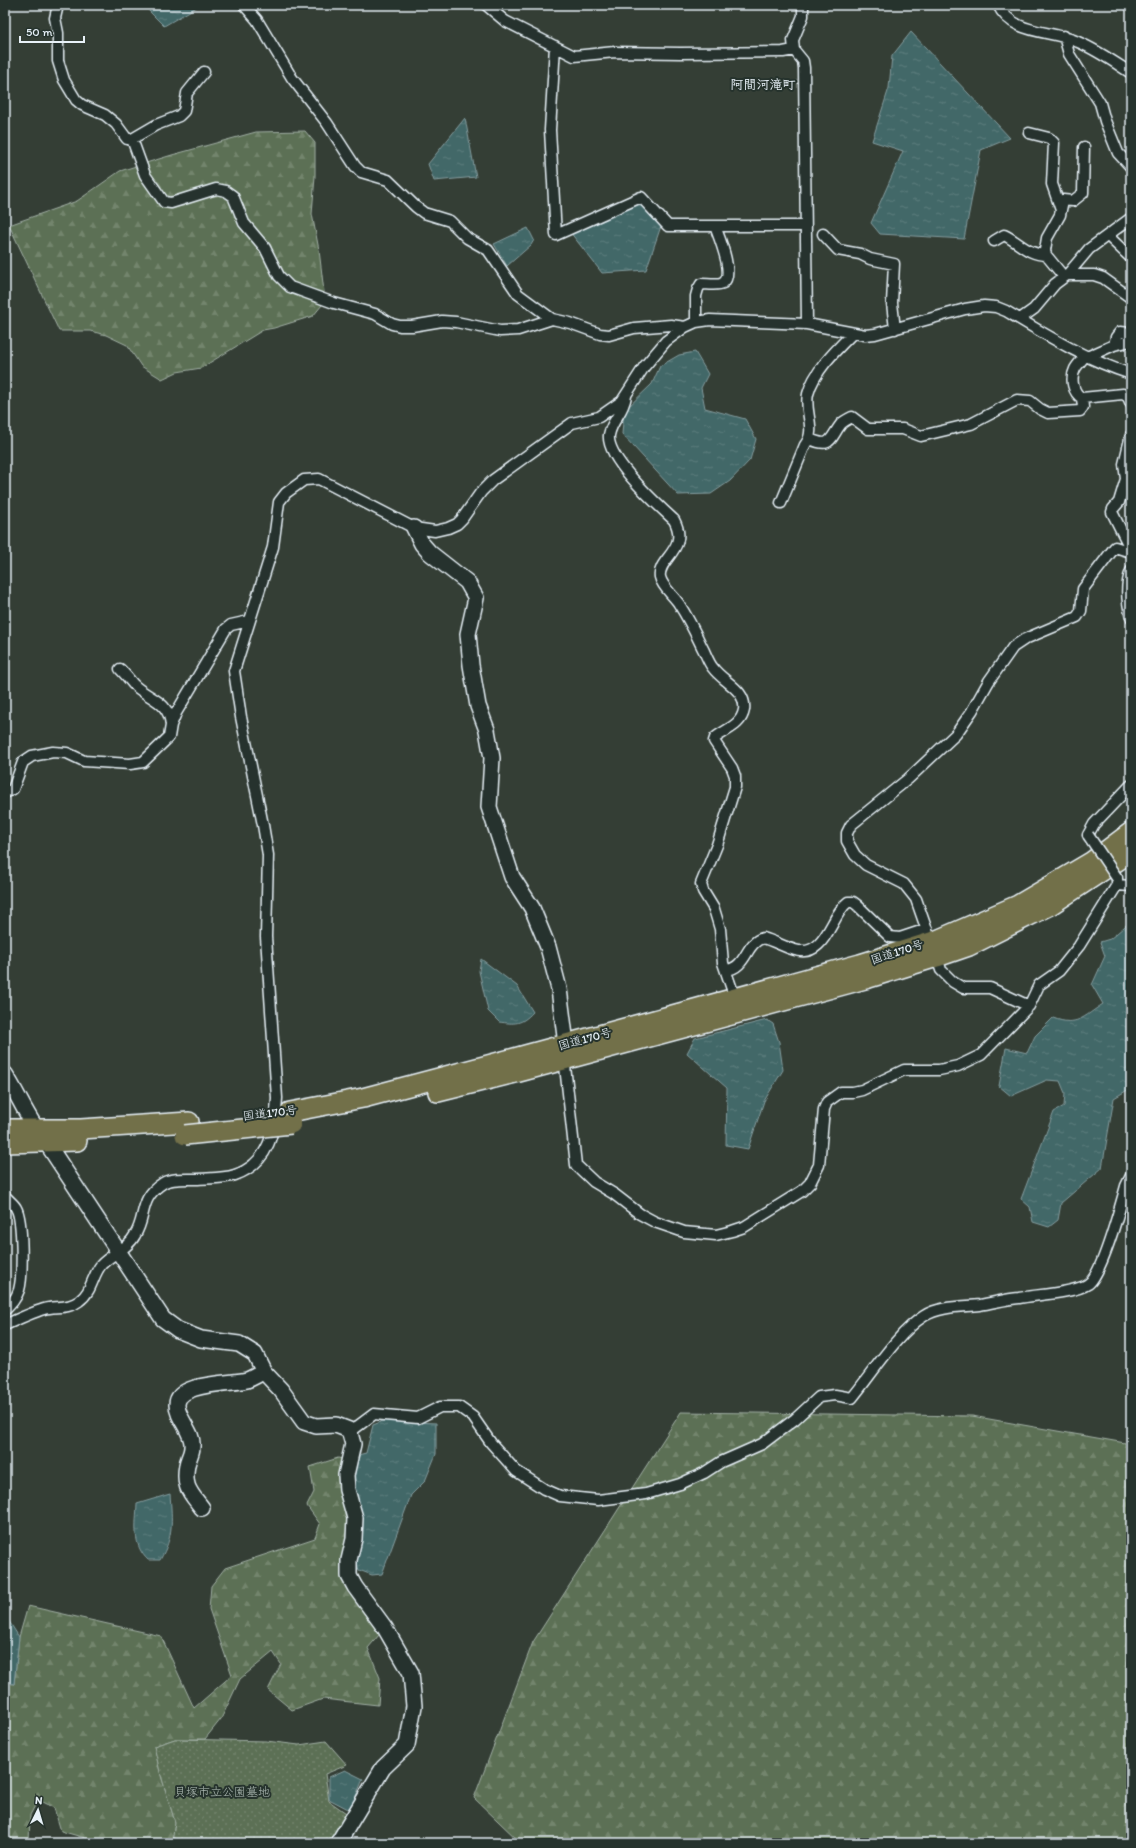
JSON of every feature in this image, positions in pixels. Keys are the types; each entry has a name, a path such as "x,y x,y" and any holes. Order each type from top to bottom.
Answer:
{"highway":[{"name":"国道170号","path":"565,1052 869,978 931,943 1018,905 1091,862 1131,832"},
{"name":"国道170号","path":"5,1143 40,1135 187,1128 290,1118 408,1099 519,1072 565,1052 735,998 931,943 969,946 1049,906 1131,852"},
{"name":"国道170号","path":"5,1129 40,1135"}],"street":[{"path":"58,5 55,18 59,47 58,61 64,80 76,100 82,105 105,115 116,124 127,139 132,139 156,124 179,116 184,111 187,93 204,72"},
{"path":"244,5 257,20 292,78 327,123 355,166 361,172 388,180 424,213 450,221 467,238 488,250 518,294 552,319 570,323 600,334 609,335 634,328 671,325 685,327"},
{"path":"486,5 505,21 574,56 614,52 784,52 794,50"},
{"path":"803,5 803,16 793,40 794,50 803,62 804,68 807,324"},
{"path":"998,5 1004,15 1013,23 1023,28 1064,36 1093,49 1131,73"},
{"path":"1064,36 1069,54 1100,103 1118,153 1131,167"},
{"path":"555,46 550,130 556,236 641,197 668,226 806,226"},
{"path":"1029,133 1049,138 1054,143 1052,184 1061,210"},
{"path":"132,139 145,175 164,202 171,203 216,189 226,191 233,196 244,222 265,248 279,276 290,287 334,303 376,314 392,324 400,326 442,321 500,331 518,330 552,319"},
{"path":"1084,148 1083,193 1073,201 1063,200 1060,215 1047,238 1045,250 1046,255 1066,276 1094,275 1103,278 1131,298"},
{"path":"1020,319 1034,309 1055,284 1066,276 1089,249 1131,218"},
{"path":"696,322 698,289 701,284 719,285 725,282 727,277 726,260 715,226"},
{"path":"824,234 838,250 860,254 894,264 892,304 895,329"},
{"path":"994,241 1004,236 1016,241 1020,247 1028,252 1046,255"},
{"path":"1108,236 1131,258"},
{"path":"5,1325 46,1308 70,1306 79,1301 94,1282 100,1266 119,1252 135,1236 145,1202 164,1183 176,1180 221,1178 235,1175 249,1168 258,1160 268,1146 272,1137 276,1118 277,1098 266,937 268,855 241,717 234,671 273,547 279,502 286,493 304,480 319,479 414,528 435,531 448,528 457,524 481,492 493,480 572,423 599,417 622,401 644,367 666,341 685,327 696,322 710,320 807,324 853,333 875,334 965,309 984,306 996,307 1006,311 1086,357 1131,374"},
{"path":"1114,345 1116,337 1120,332 1131,333"},
{"path":"781,503 805,445 810,439 811,424 807,408 811,385 832,354 853,333"},
{"path":"810,439 816,442 830,442 842,423 852,417 868,429 903,429 921,436 971,424 1016,400 1030,400 1040,409 1048,413 1080,411 1083,407 1082,398 1074,390 1073,376 1075,370 1086,357 1114,345 1131,341"},
{"path":"1082,398 1123,394 1128,397 1131,404"},
{"path":"626,395 624,407 611,427 609,437 611,446 637,484 674,520 678,526 677,541 674,551 660,570 660,578 688,617 712,667 738,691 744,702 741,718 734,727 715,738 714,741 732,768 735,776 735,787 717,845 701,884 702,891 714,909 720,929 726,970 735,998"},
{"path":"1131,435 1124,464 1126,479 1119,502 1113,508 1112,512 1131,551"},
{"path":"414,528 422,544 430,553 467,582 476,598 468,634 471,665 478,706 487,730 492,758 489,807 512,877 532,908 548,947 559,989 576,1165 594,1182 655,1222 684,1232 716,1235 744,1227 802,1191 810,1183 819,1165 824,1109 827,1102 841,1092 862,1090 904,1070 940,1070 958,1066 981,1055 1028,1006 1040,985 1059,971 1087,936 1117,881"},
{"path":"1028,1006 990,988 963,988 953,982 941,970 916,899 904,884 866,865 855,855 847,842 847,833 851,825 908,779 956,734 989,681 1013,647 1025,639 1077,617 1081,611 1083,589 1115,547 1131,551"},
{"path":"1131,571 1128,577 1127,597 1131,616"},
{"path":"171,724 226,629 231,625 249,621"},
{"path":"5,793 13,789 23,762 32,756 53,752 68,753 84,760 130,764 143,762 170,737 171,724 170,715 167,709 133,684 120,669"},
{"path":"1131,784 1094,824 1088,835 1117,881 1131,886"},
{"path":"726,970 738,966 754,943 763,938 795,950 811,950 826,936 848,902 853,902 857,905 890,937 931,943"},
{"path":"5,1074 40,1135 163,1319 178,1330 202,1339 239,1344 255,1354 264,1372 281,1390 304,1422 316,1426 336,1425 349,1430 350,1432 374,1414 418,1418 440,1407 459,1408 473,1417 491,1443 516,1471 544,1489 560,1496 598,1500 618,1499 646,1494 680,1484 704,1473 721,1462 762,1444 795,1419 819,1397 835,1395 852,1398 899,1338 924,1316 947,1308 999,1302 1072,1290 1088,1284 1093,1278 1105,1253 1126,1186 1131,1176"},
{"path":"5,1196 16,1207 21,1242 21,1281 13,1302 5,1310"},
{"path":"202,1508 186,1488 186,1465 192,1446 185,1425 177,1412 177,1402 184,1392 197,1387 248,1380 264,1372"},
{"path":"338,1843 383,1768 407,1745 414,1706 411,1673 385,1628 355,1587 349,1576 349,1560 354,1539 355,1518 347,1490 346,1475 353,1444 349,1430"}],"green space":[{"path":"305,131 315,143 315,176 312,214 319,250 324,292 322,305 313,316 263,330 201,368 177,372 162,379 141,366 127,345 106,335 90,331 59,331 9,225 77,201 120,171 256,132"},
{"path":"681,1412 972,1416 1131,1444 1131,1843 521,1843 474,1798 533,1642"},
{"path":"338,1458 343,1459 355,1518 349,1560 385,1628 368,1648 380,1678 378,1705 323,1699 292,1710 268,1690 281,1664 273,1652 240,1679 221,1719 205,1739 175,1739 154,1746 175,1822 172,1843 102,1843 61,1831 54,1808 38,1800 30,1815 29,1843 5,1843 5,1678 8,1683 14,1684 19,1637 28,1606 161,1636 194,1708 232,1675 209,1609 211,1586 225,1568 315,1538 320,1524 307,1506 314,1492 310,1467"},
{"name":"貝塚市立公園墓地","path":"175,1739 266,1741 299,1745 326,1741 347,1765 325,1774 329,1801 349,1815 336,1843 172,1843 175,1822 154,1746"}],"water":[{"path":"143,5 200,5 164,26"},
{"path":"911,32 1010,138 981,150 964,239 880,234 871,223 903,151 872,141 889,88 892,56"},
{"path":"465,118 476,177 434,181 428,164"},
{"path":"638,200 661,226 646,270 602,273 570,232"},
{"path":"528,228 534,240 531,245 507,266 494,244"},
{"path":"695,352 708,374 701,388 705,408 745,419 756,439 750,460 730,481 711,494 678,495 622,434 624,411 652,384 660,366 679,355"},
{"path":"1131,921 1131,1088 1114,1098 1102,1168 1061,1203 1058,1220 1049,1227 1033,1222 1030,1207 1021,1199 1054,1112 1064,1106 1065,1093 1060,1081 1047,1080 1011,1096 999,1086 1006,1048 1027,1053 1035,1036 1053,1018 1061,1021 1074,1021 1085,1017 1103,1004 1092,985 1105,956 1100,942 1110,939"},
{"path":"481,959 517,986 533,1012 529,1016 518,1023 499,1022 488,1011 479,971"},
{"path":"767,1020 773,1024 779,1042 783,1070 764,1101 748,1149 726,1145 727,1088 687,1053 695,1038"},
{"path":"383,1421 436,1423 436,1454 425,1481 411,1495 382,1574 372,1575 359,1570 356,1561 352,1490 358,1455 366,1453 373,1425"},
{"path":"170,1494 171,1528 168,1543 160,1560 148,1560 139,1548 137,1541 137,1504"},
{"path":"5,1615 19,1637 14,1684 8,1683 5,1678"},
{"path":"345,1770 363,1779 350,1810 329,1799 329,1777"}],"district":[{"name":"阿間河滝町","path":"763,84"}]}
